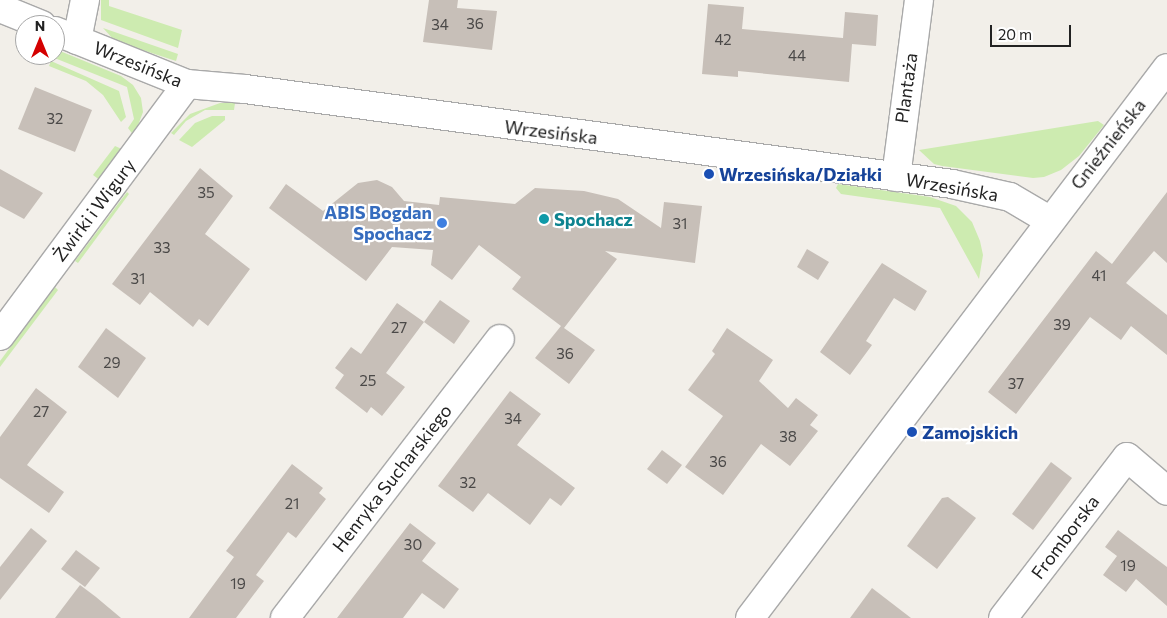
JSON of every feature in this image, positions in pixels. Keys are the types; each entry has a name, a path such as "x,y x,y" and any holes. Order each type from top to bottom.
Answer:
{"street":[{"path":"66,35 85,0"},
{"name":"Plantaża","path":"896,177 919,0"},
{"path":"0,8 17,15"},
{"name":"Wrzesińska","path":"66,35 187,84 245,89 896,177 994,192 1026,205 1049,220"},
{"name":"Gnieźnieńska","path":"1049,220 1167,68"},
{"name":"Żwirki i Wigury","path":"0,336 187,84"},
{"path":"750,618 1049,220"},
{"name":"Henryka Sucharskiego","path":"285,618 500,339"},
{"name":"Fromborska","path":"1003,618 1127,457 1167,491"}],"green space":[{"path":"101,0 109,0 109,6 182,30 178,48 101,20"},
{"path":"103,28 178,54 176,61 115,41"},
{"path":"65,53 121,76 133,85 141,98 143,112 134,136 128,128 134,119 127,87 65,62"},
{"path":"60,65 119,91 126,117 121,122 103,95 86,81 49,66"},
{"path":"220,103 235,103 234,110 205,110 186,121 174,135 171,133 190,114"},
{"path":"212,116 225,116 225,120 192,147 179,140 195,123"},
{"path":"1098,121 1104,125 1079,156 1061,170 1044,177 1033,178 942,166 934,164 919,150"},
{"path":"115,146 124,150 101,181 93,175"},
{"path":"838,184 930,197 956,206 972,222 980,241 983,255 979,279 940,208 841,194 836,188"},
{"path":"127,192 129,194 78,263 75,261"},
{"path":"55,287 58,290 0,367 0,361"}],"building":[{"path":"429,0 458,0 457,8 497,11 492,50 423,42"},
{"path":"708,4 744,7 742,29 843,38 845,12 878,15 876,46 852,44 849,82 738,71 738,77 702,74"},
{"path":"35,87 92,110 75,152 18,129"},
{"path":"200,168 233,196 205,234 250,269 208,326 199,319 193,327 150,292 140,305 112,284"},
{"path":"0,169 43,193 24,219 0,206"},
{"path":"377,180 392,187 404,201 439,205 440,197 515,204 535,188 584,191 618,199 661,228 664,202 702,206 695,263 605,251 617,259 564,328 595,350 569,384 535,358 561,326 512,289 521,277 479,245 452,280 431,265 433,250 392,247 366,281 269,208 286,184 323,211 358,183"},
{"path":"1167,192 1167,263 1154,251 1126,283 1167,315 1167,355 1131,326 1121,340 1090,317 1016,414 988,392 1096,251 1112,264"},
{"path":"807,249 829,262 818,280 797,267"},
{"path":"882,263 927,291 915,311 894,298 866,341 872,345 850,375 820,352"},
{"path":"440,300 470,321 454,344 424,322"},
{"path":"397,303 424,322 386,373 405,387 382,416 371,407 367,413 335,388 344,375 335,368 351,347 361,354"},
{"path":"106,328 146,358 118,398 78,367"},
{"path":"727,328 773,360 759,381 788,408 796,398 818,415 810,425 818,431 790,466 761,444 723,495 685,467 723,416 688,390 715,354 712,351"},
{"path":"36,388 67,412 27,465 64,492 49,513 0,478 0,437"},
{"path":"510,391 541,414 517,445 575,488 561,506 550,498 530,525 488,493 473,512 438,486"},
{"path":"662,450 682,465 667,484 647,469"},
{"path":"1051,462 1072,478 1033,530 1012,514"},
{"path":"292,464 323,488 319,493 326,499 296,538 288,532 256,575 264,581 236,618 189,618 234,557 226,551"},
{"path":"948,497 976,518 937,569 907,546 942,498"},
{"path":"410,523 436,543 422,561 459,589 444,609 422,593 403,618 337,618"},
{"path":"31,528 47,541 0,600 0,567"},
{"path":"1118,530 1167,567 1167,606 1136,579 1126,592 1103,575 1117,556 1105,547"},
{"path":"76,550 100,568 85,587 61,569"},
{"path":"80,585 96,597 121,618 55,618"},
{"path":"872,588 911,618 850,618"}],"place":[{"name":"Wrzesińska/Działki","path":"709,174"},
{"name":"Spochacz","path":"544,219"},
{"name":"ABIS Bogdan Spochacz","path":"442,223"},
{"name":"Zamojskich","path":"912,432"}]}
